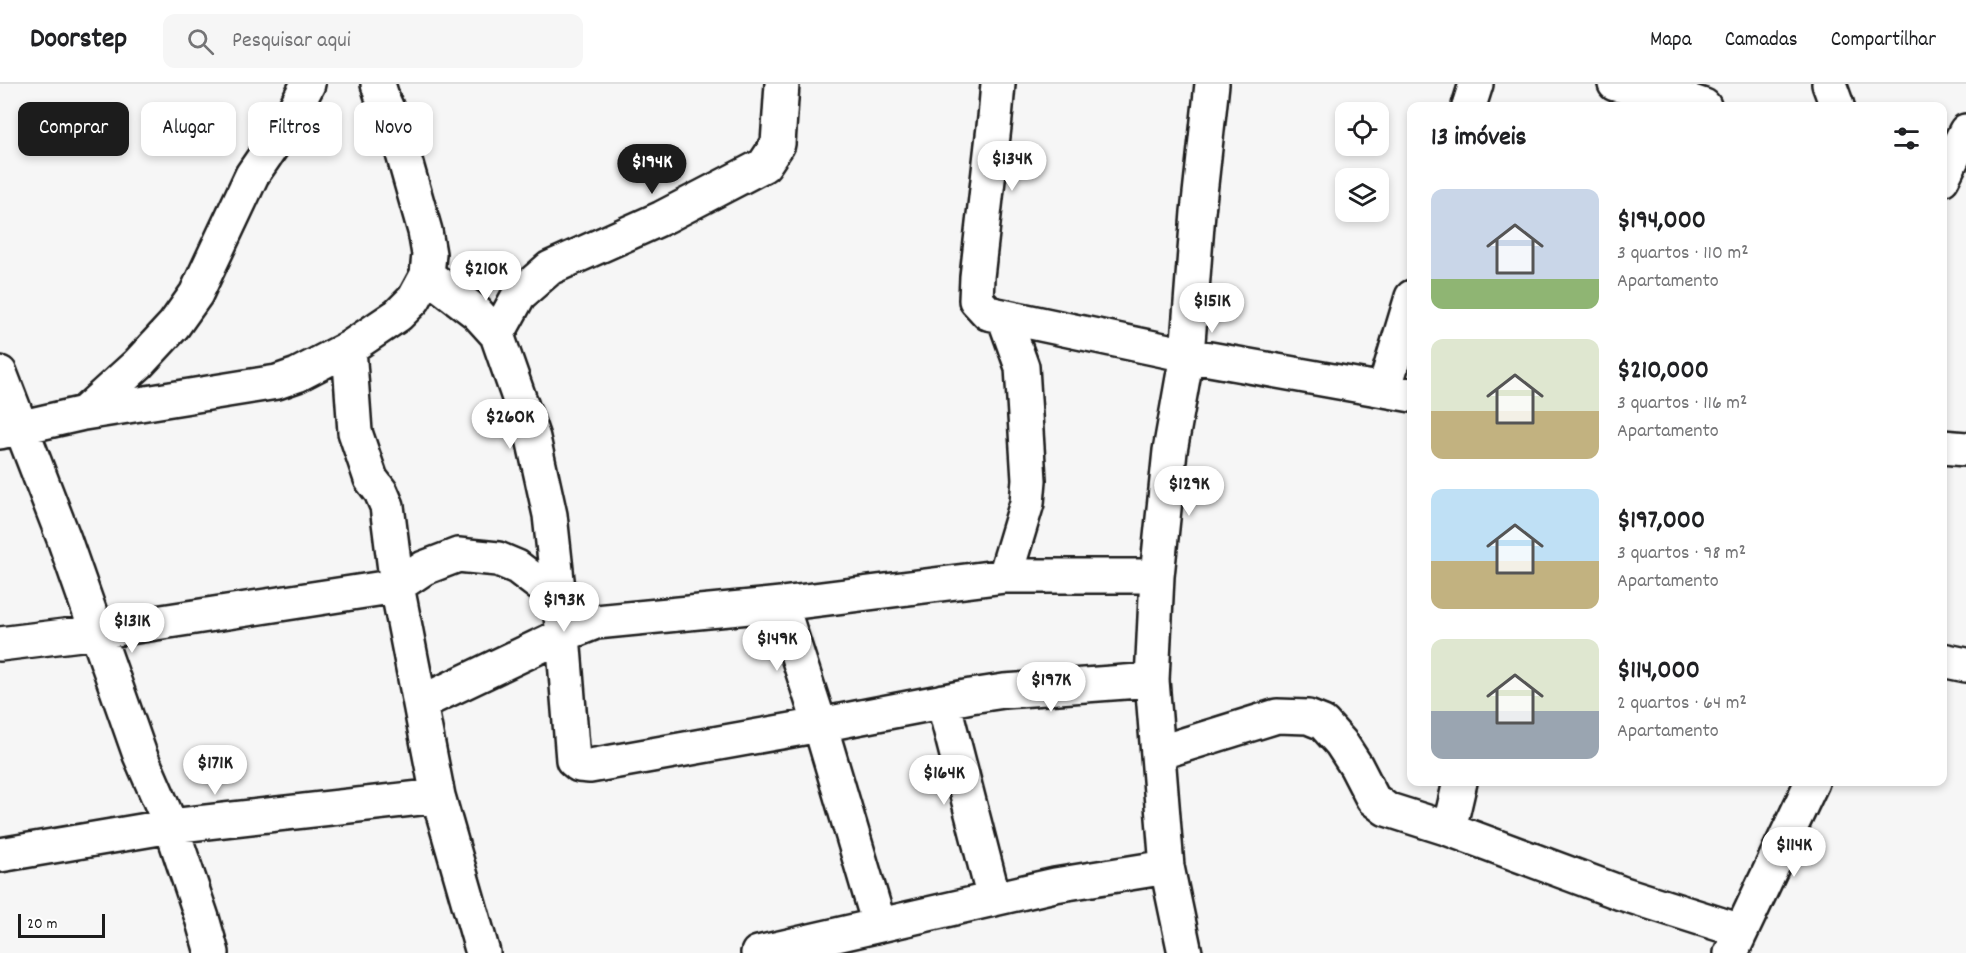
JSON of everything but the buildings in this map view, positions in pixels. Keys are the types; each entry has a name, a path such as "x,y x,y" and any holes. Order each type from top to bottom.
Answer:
{"street":[{"path":"84,413 145,356 174,325 196,294 252,175 285,127 308,84"},
{"path":"10,430 84,413 277,382 297,375 349,348 398,315 414,299 427,275 429,254 396,129 378,84"},
{"path":"487,324 550,268 662,218 764,165 778,144 782,84"},
{"path":"998,84 977,277 976,300 988,313 1187,355 1398,392 1407,331"},
{"path":"1185,953 1167,867 1152,680 1157,576 1170,451 1187,355 1199,202 1212,84"},
{"path":"1471,102 1476,84"},
{"path":"1615,84 1692,102"},
{"path":"1829,84 1836,102"},
{"path":"1947,169 1966,131"},
{"path":"427,275 487,324 533,438 550,515 573,760 579,765 590,766 1004,691 1152,680"},
{"path":"1004,317 1022,367 1029,480 1027,503 1005,576"},
{"path":"349,348 355,432 370,479 381,492 387,506 397,586 438,796 483,953"},
{"path":"0,373 10,430 97,632 141,755 171,826 212,953"},
{"path":"1947,447 1966,449"},
{"path":"0,644 97,632 397,586 424,568 458,555 498,559 517,567 558,600 596,622"},
{"path":"420,703 563,635 596,622 782,604 1005,576 1157,576"},
{"path":"782,604 879,924"},
{"path":"1947,661 1966,665"},
{"path":"943,701 994,899"},
{"path":"1158,753 1277,716 1308,717 1323,723 1341,743 1373,799 1386,809 1622,893 1736,942 1810,786"},
{"path":"1449,830 1459,786"},
{"path":"0,855 171,826 438,796"},
{"path":"758,953 1055,885 1167,867"}]}
